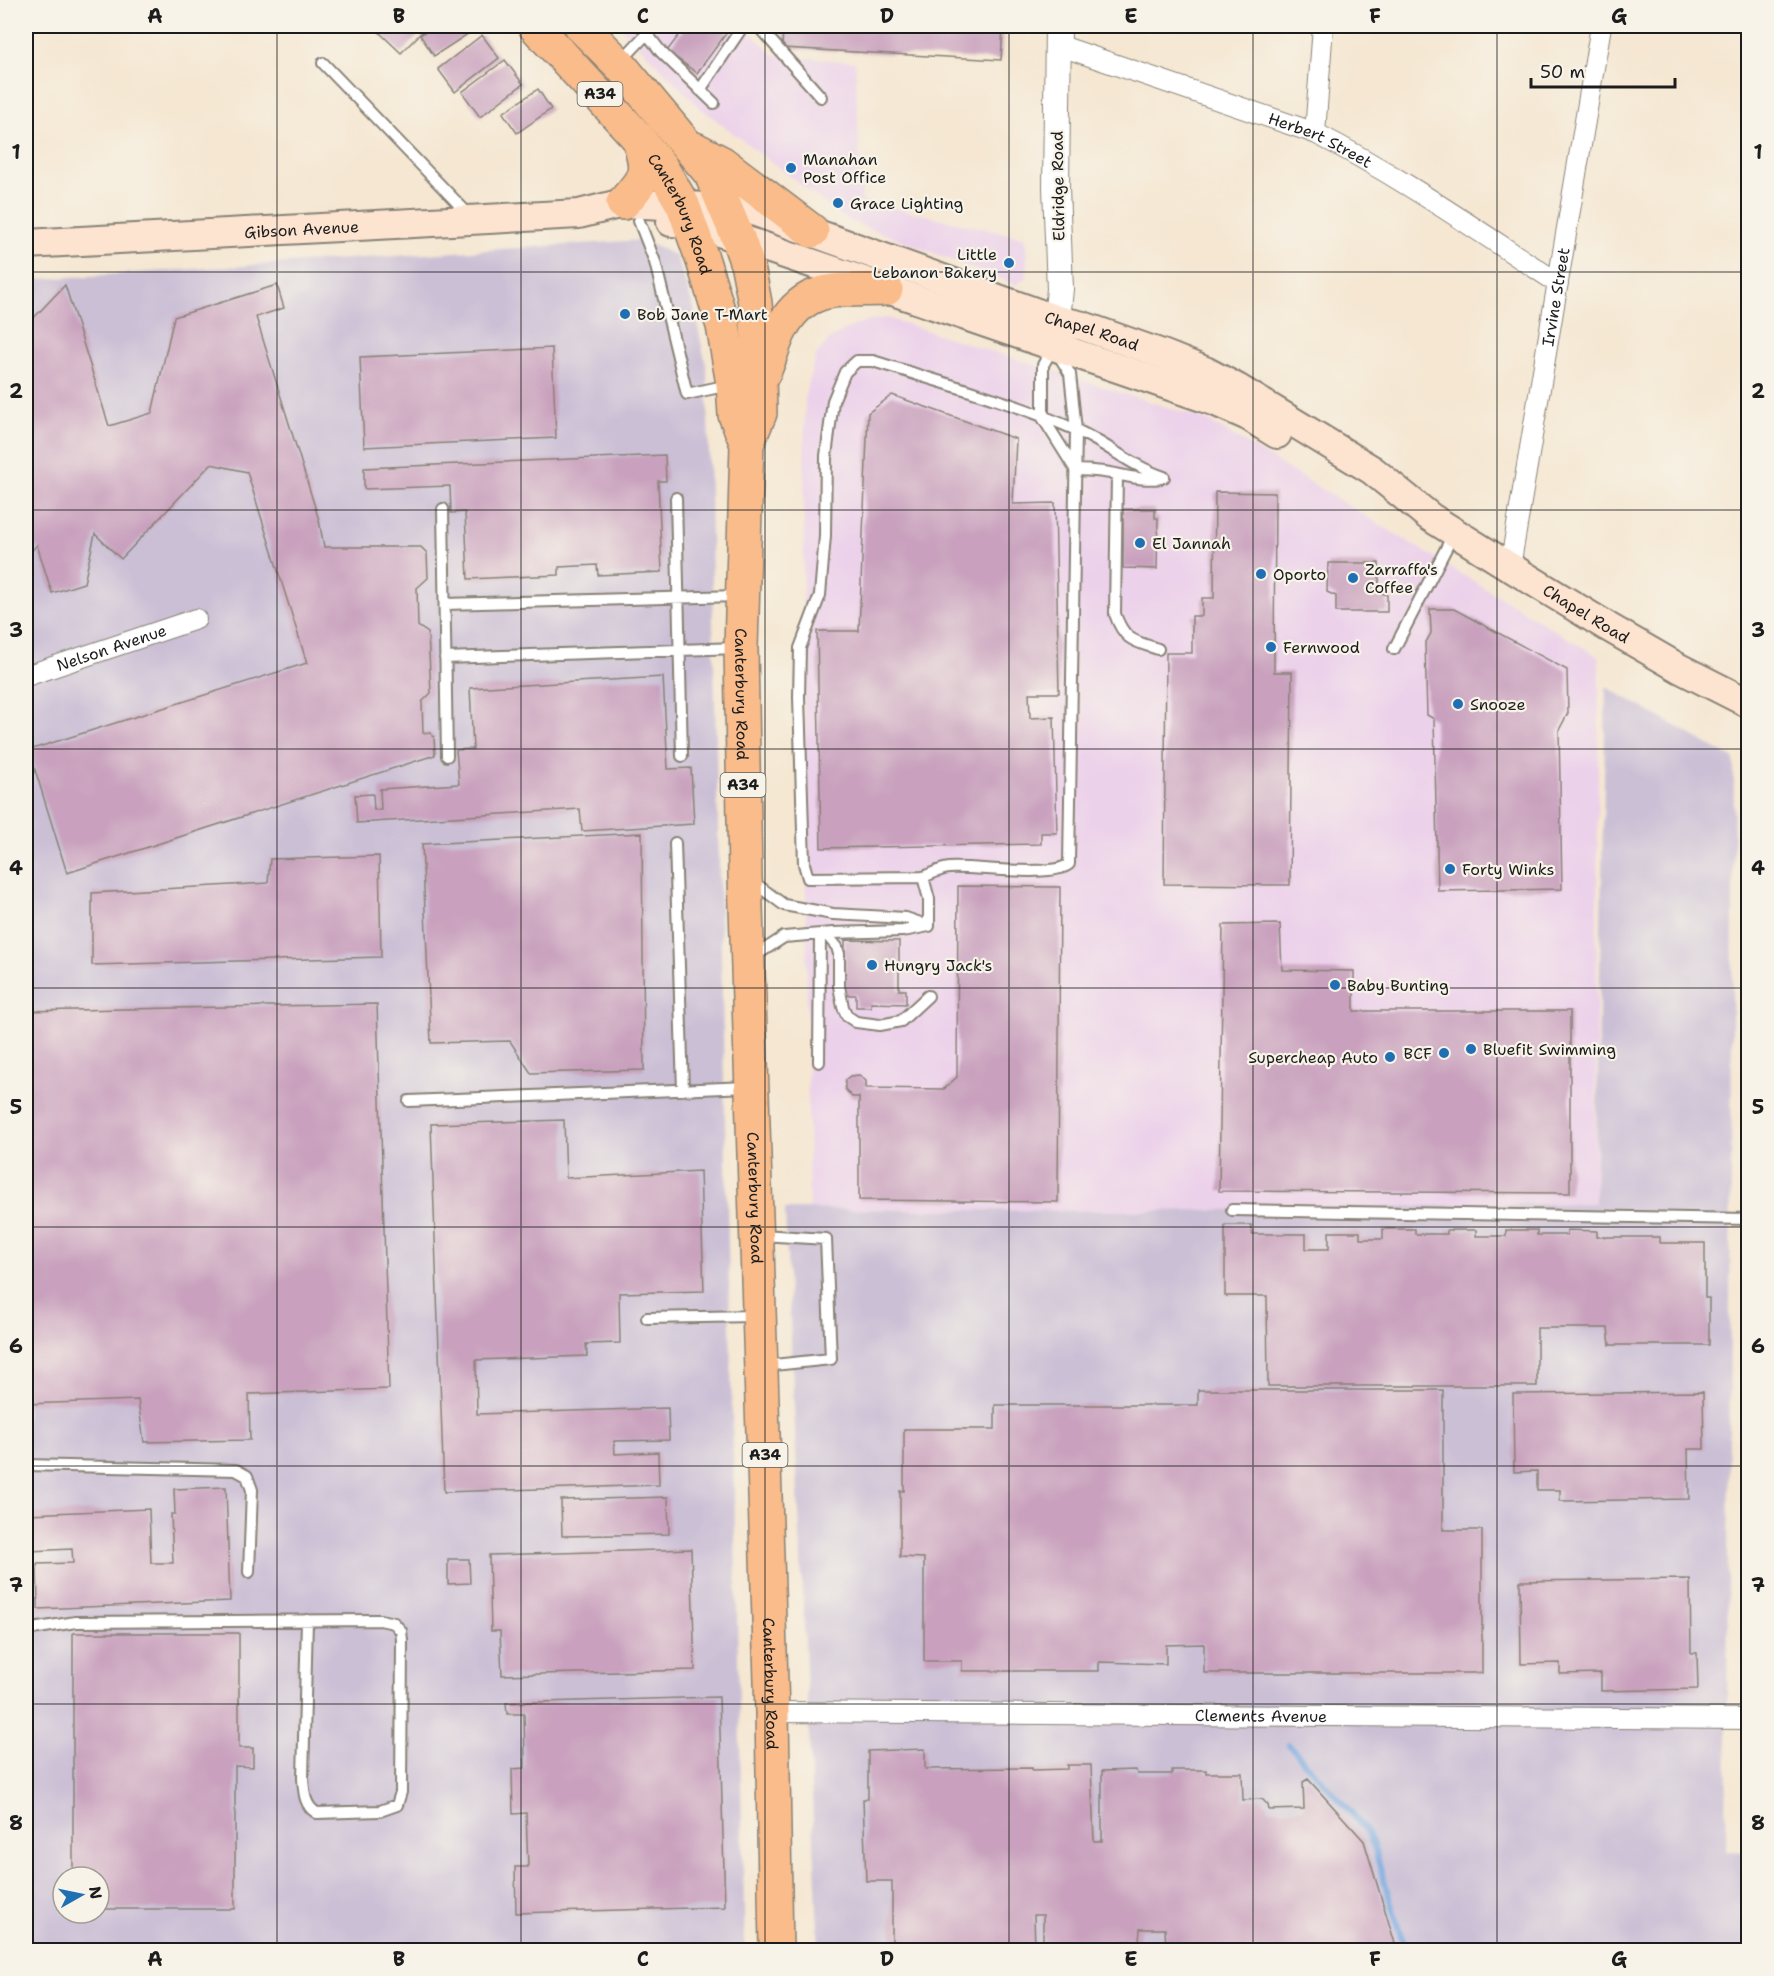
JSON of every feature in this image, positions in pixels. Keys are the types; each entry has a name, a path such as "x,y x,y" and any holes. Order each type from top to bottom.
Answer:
{"highway":[{"name":"Canterbury Road","path":"535,26 639,139 661,167 686,214 723,326 746,383"},
{"name":"Canterbury Road","path":"581,26 619,64 711,174 748,267 755,303 746,383 735,416 747,444 741,648 745,876 772,1712 776,1950"},
{"path":"631,212 645,172 645,161 639,139"},
{"path":"688,146 722,163 812,231"},
{"path":"746,383 796,308 808,298 830,291 886,289"}],"main road":[{"name":"Chapel Road","path":"725,207 748,209 812,231 1248,416 1363,488 1430,517 1608,627 1749,703"},
{"name":"Gibson Avenue","path":"26,244 579,214 631,212 686,214 725,207"},
{"name":"Gibson Avenue","path":"686,214 738,238"},
{"name":"Chapel Road","path":"738,238 886,289 1056,333"}],"street":[{"path":"1315,133 1323,26"},
{"name":"Irvine Street","path":"1510,567 1600,26"},
{"name":"Herbert Street","path":"1058,35 1315,133 1427,198 1558,283"},
{"name":"Eldridge Road","path":"1056,333 1060,289 1056,188 1058,35"},
{"name":"Nelson Avenue","path":"26,676 196,619"},
{"name":"Clements Avenue","path":"772,1712 1749,1719"}],"lane":[{"path":"700,90 743,26"},
{"path":"758,26 821,97"},
{"path":"619,64 647,28 661,52 714,103"},
{"path":"323,63 474,220"},
{"path":"631,212 656,262 687,394 746,383"},
{"path":"1056,333 1043,365 1043,418 1075,470"},
{"path":"1056,333 1070,374 1076,430 1075,470 1069,864 1064,868 1047,870 947,868 922,877 808,878 804,864 799,697 800,648 820,595 825,536 826,456 833,401 845,372 857,361 873,361 974,392 1076,430 1127,461 1164,477 1148,480 1105,472 1075,470"},
{"path":"1117,475 1115,614 1120,630 1133,641 1158,649"},
{"path":"676,498 682,756"},
{"path":"443,509 447,756"},
{"path":"1394,649 1454,532"},
{"path":"445,604 742,596"},
{"path":"446,658 741,648"},
{"path":"675,843 683,1090"},
{"path":"745,876 784,905 833,914 906,918 929,926"},
{"path":"922,877 929,899 929,926"},
{"path":"748,960 784,937 903,931 929,926"},
{"path":"823,935 837,947 839,986 843,1007 848,1016 856,1022 880,1025 902,1021 928,996"},
{"path":"819,1062 823,935"},
{"path":"409,1101 752,1086"},
{"path":"1232,1210 1749,1219"},
{"path":"758,1234 826,1239 831,1359 762,1366"},
{"path":"647,1318 760,1316"},
{"path":"26,1465 236,1470 247,1476 252,1490 249,1572"},
{"path":"26,1630 76,1622 307,1620 380,1620 394,1623 401,1631 401,1792 397,1805 380,1811 317,1813 312,1810 305,1799 303,1778 307,1620"}],"shaded area":[{"path":"619,26 743,26 774,55 855,62 862,201 1026,238 1027,277 1016,285 846,219 700,108"},
{"path":"643,240 676,256 694,309 707,370 745,1950 26,1950 26,280"},
{"path":"887,318 1207,420 1599,657 1595,1203 1141,1211 809,1209 803,612 805,396 816,355 829,340 842,331 866,321"},
{"path":"1606,687 1734,759 1726,1851 1748,1852 1748,1950 819,1950 785,1209 1141,1211 1595,1203"}],"building":[{"path":"388,26 428,26 401,53 380,33"},
{"path":"434,26 480,26 434,56 420,35"},
{"path":"686,26 721,26 728,31 697,73 667,51"},
{"path":"783,26 1003,26 1001,60 782,48"},
{"path":"482,35 499,58 455,92 438,69"},
{"path":"505,60 523,84 480,117 462,92"},
{"path":"538,89 551,109 517,133 503,113"},
{"path":"65,285 109,426 152,413 174,317 277,285 284,308 256,317 319,520 324,547 421,547 427,553 428,578 417,588 418,626 428,633 431,693 422,702 423,733 430,733 434,737 435,755 67,873 29,750 307,663 247,472 211,464 121,559 95,534 84,583 52,593 37,545 26,557 26,326"},
{"path":"552,348 556,438 364,447 360,357"},
{"path":"892,395 1016,439 1013,504 1055,503 1059,693 1029,693 1030,718 1054,717 1057,833 1041,833 1041,844 821,848 817,631 859,631 868,413"},
{"path":"665,455 666,481 658,481 662,572 598,575 597,565 559,567 559,575 468,579 465,512 451,513 450,486 364,489 364,468"},
{"path":"1215,492 1275,493 1274,672 1292,672 1290,885 1164,884 1166,653 1192,653 1192,616 1202,616 1202,598 1214,598"},
{"name":"El Jannah","path":"1123,509 1155,509 1155,518 1158,518 1157,569 1123,568"},
{"name":"Zarraffa's Coffee","path":"1328,563 1379,563 1379,592 1387,595 1387,612 1336,612 1336,596 1327,592"},
{"path":"1430,609 1454,609 1567,670 1568,713 1559,730 1562,889 1438,891 1434,719 1427,715 1425,644 1431,633"},
{"path":"663,677 668,769 691,768 694,824 582,831 580,809 357,823 355,795 373,794 374,810 381,810 380,789 459,784 456,750 473,749 470,688"},
{"path":"642,833 644,1070 531,1073 510,1041 431,1043 422,844"},
{"path":"379,856 381,957 92,965 92,893 268,883 270,859"},
{"path":"958,886 1060,887 1058,1202 859,1200 859,1097 852,1097 845,1089 845,1080 850,1076 859,1075 866,1081 866,1088 944,1089 957,1077"},
{"path":"1280,924 1282,970 1354,971 1354,1011 1570,1011 1570,1193 1219,1191 1223,925"},
{"name":"Hungry Jack's","path":"845,940 899,941 899,990 906,990 906,1004 871,1003 871,1007 856,1007 856,995 845,995"},
{"path":"377,1004 389,1389 249,1394 250,1440 144,1442 138,1400 26,1404 26,1011"},
{"path":"564,1120 566,1178 700,1171 704,1291 619,1293 620,1343 586,1344 587,1356 476,1360 477,1414 668,1408 669,1440 614,1441 615,1454 658,1452 659,1485 444,1492 431,1124"},
{"path":"1225,1225 1251,1225 1252,1234 1306,1234 1306,1249 1329,1249 1329,1232 1360,1232 1360,1239 1383,1239 1383,1229 1415,1229 1415,1234 1447,1234 1447,1230 1476,1230 1476,1236 1506,1236 1506,1230 1537,1230 1537,1235 1567,1235 1567,1230 1597,1231 1597,1237 1660,1237 1660,1243 1705,1243 1705,1298 1709,1298 1709,1345 1610,1345 1608,1328 1537,1328 1537,1386 1268,1386 1267,1296 1225,1296"},
{"path":"1198,1390 1443,1390 1443,1530 1482,1530 1482,1673 1204,1673 1204,1644 1166,1645 1166,1664 1099,1662 1099,1671 962,1671 962,1661 924,1661 924,1558 900,1557 900,1491 904,1491 904,1429 995,1429 995,1405 1198,1405"},
{"path":"1703,1392 1704,1449 1688,1449 1689,1499 1560,1501 1560,1490 1537,1490 1537,1471 1514,1472 1513,1394"},
{"path":"226,1487 230,1601 38,1609 37,1564 73,1563 72,1549 29,1551 28,1514 149,1509 151,1563 173,1563 171,1514 175,1514 174,1489"},
{"path":"668,1497 669,1534 562,1536 561,1500"},
{"path":"691,1549 695,1670 502,1675 500,1631 491,1631 489,1555"},
{"path":"448,1559 469,1559 470,1583 448,1584"},
{"path":"1690,1579 1691,1653 1697,1653 1698,1689 1601,1691 1601,1673 1560,1674 1560,1663 1521,1664 1520,1581"},
{"path":"73,1633 239,1633 239,1748 253,1748 253,1767 235,1766 235,1909 111,1909 111,1865 73,1865"},
{"path":"719,1697 725,1907 516,1913 515,1867 528,1867 526,1813 513,1814 512,1769 525,1768 524,1714 507,1714 506,1703"},
{"path":"925,1749 925,1769 1032,1768 1032,1770 1067,1769 1067,1765 1091,1765 1094,1841 1102,1841 1102,1771 1136,1770 1137,1774 1172,1774 1172,1770 1242,1773 1243,1800 1262,1799 1268,1805 1269,1810 1304,1809 1303,1782 1308,1779 1364,1841 1397,1950 1166,1950 1165,1929 1140,1929 1139,1941 1124,1941 1125,1950 1043,1950 1043,1915 1034,1915 1035,1950 892,1950 892,1881 866,1881 863,1799 868,1799 868,1751"}],"waterway":[{"path":"1289,1745 1358,1820 1368,1834 1405,1950"}],"place":[{"name":"Manahan Post Office","path":"791,168"},
{"name":"Grace Lighting","path":"838,203"},
{"name":"Little Lebanon Bakery","path":"1009,263"},
{"name":"Bob Jane T-Mart","path":"625,314"},
{"name":"El Jannah","path":"1140,543"},
{"name":"Oporto","path":"1261,574"},
{"name":"Zarraffa's Coffee","path":"1353,578"},
{"name":"Fernwood","path":"1271,647"},
{"name":"Snooze","path":"1458,704"},
{"name":"Forty Winks","path":"1450,869"},
{"name":"Hungry Jack's","path":"872,965"},
{"name":"Baby Bunting","path":"1335,985"},
{"name":"Bluefit Swimming","path":"1471,1049"},
{"name":"BCF","path":"1444,1053"},
{"name":"Supercheap Auto","path":"1390,1057"}]}
